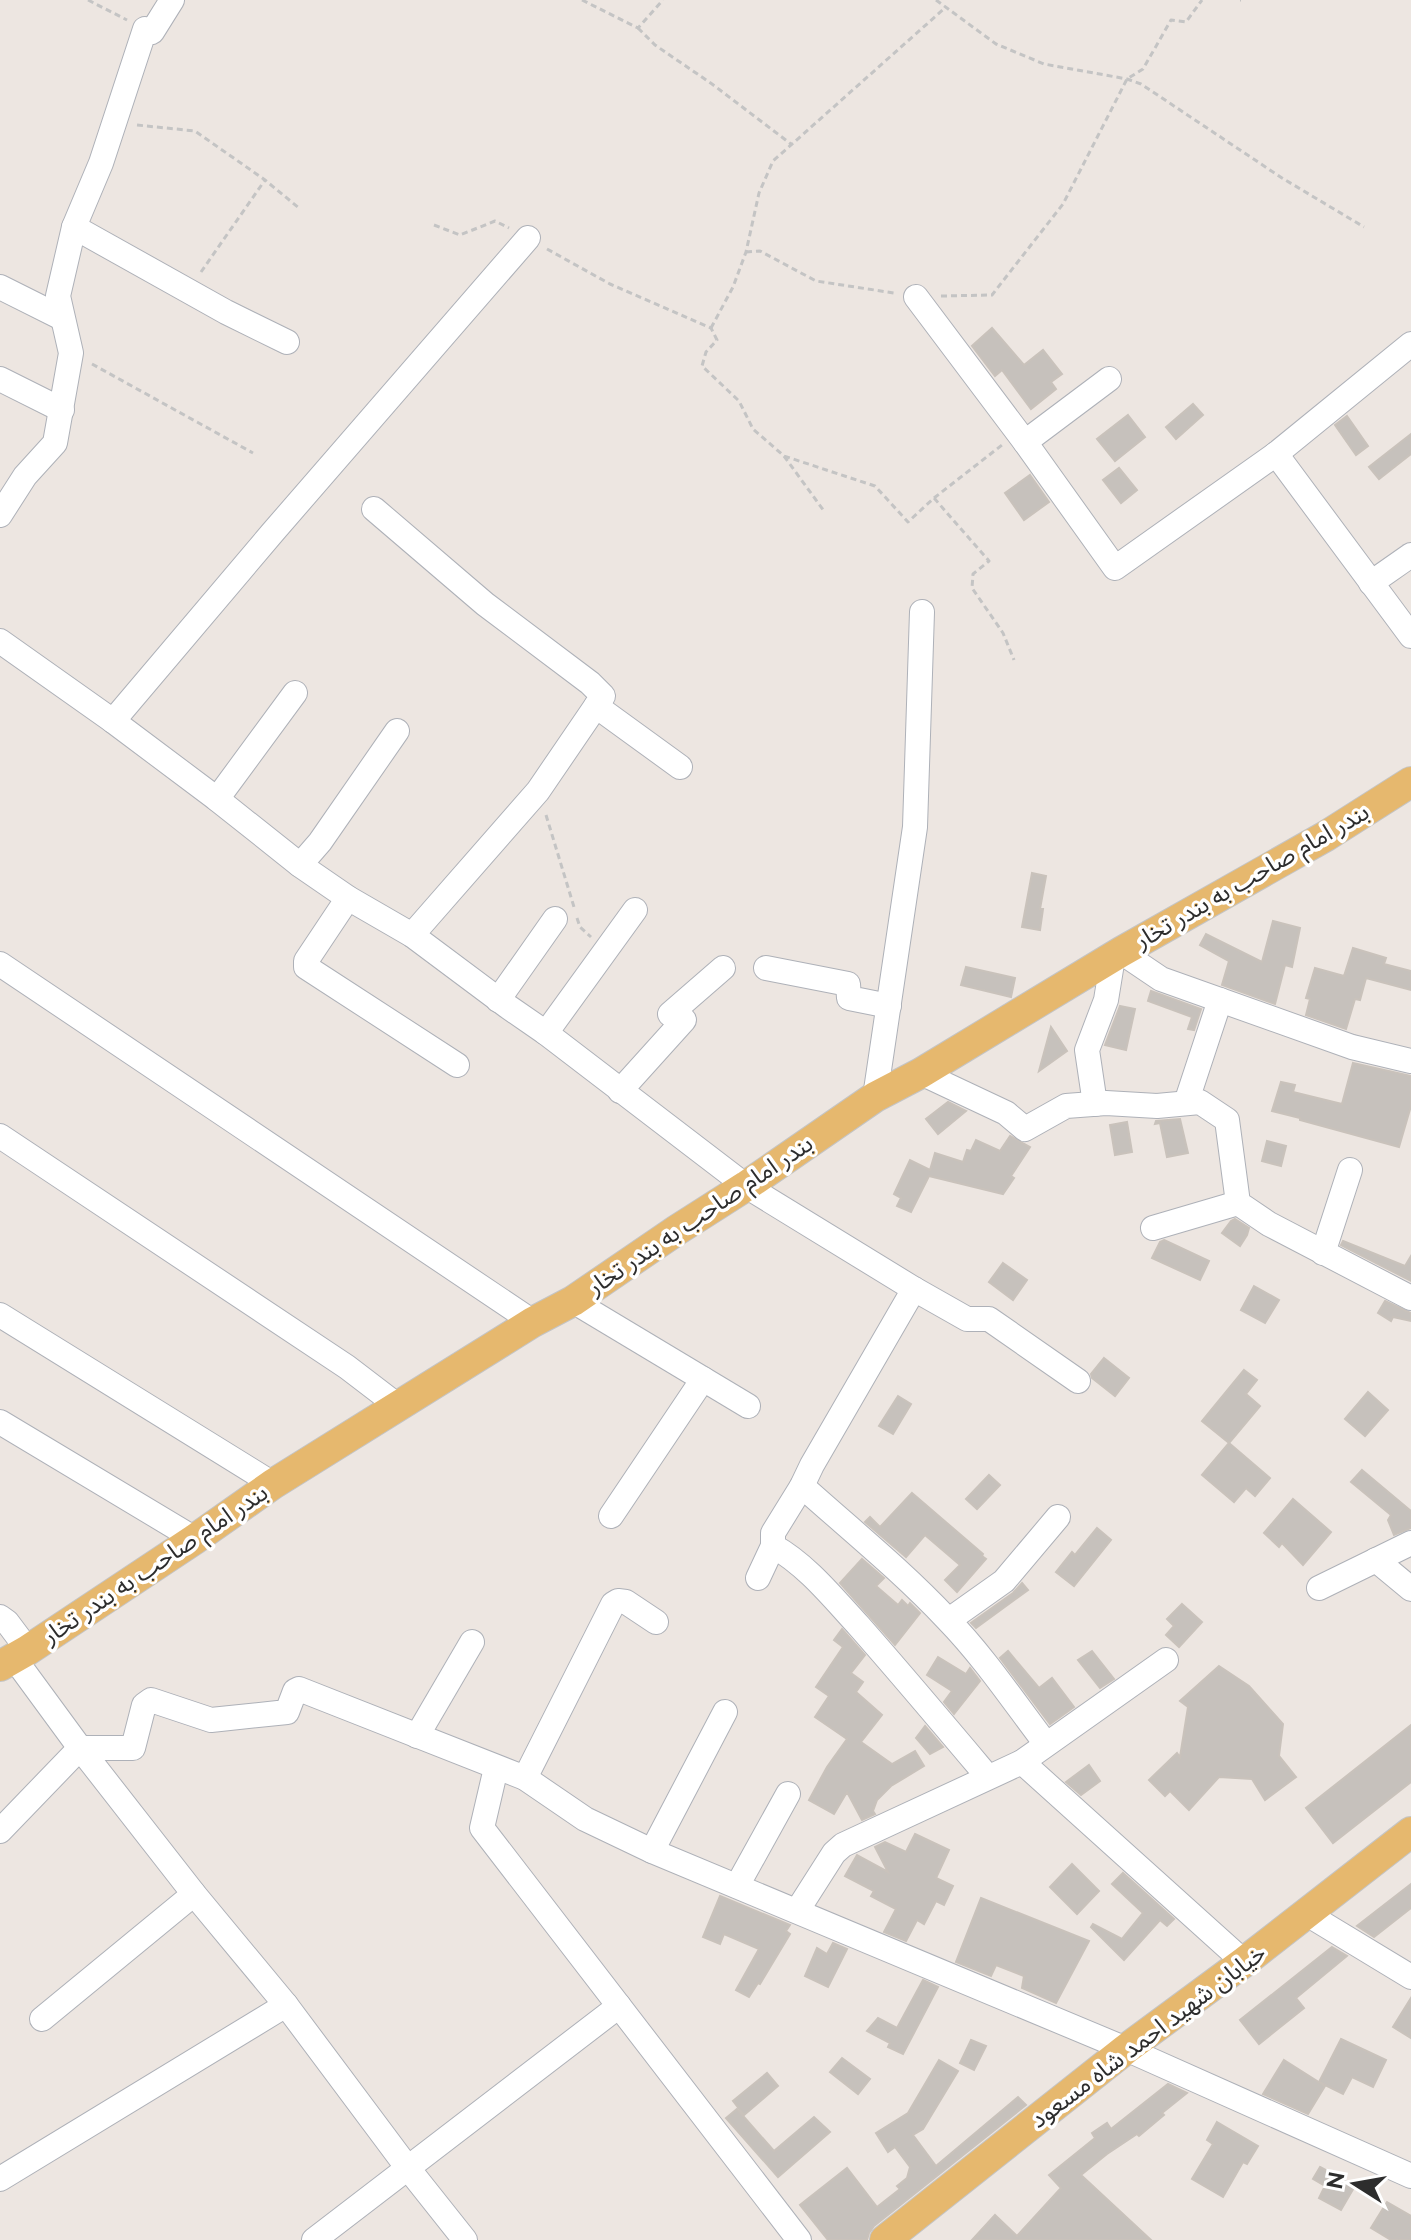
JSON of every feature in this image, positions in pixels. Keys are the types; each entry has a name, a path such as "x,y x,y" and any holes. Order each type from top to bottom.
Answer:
{"main road":[{"name":"بندر امام صاحب به بندر تخار","path":"14,1658 273,1484 533,1322 573,1301 875,1097 921,1073 1117,954 1326,836 1411,782"},
{"name":"خیابان شهید احمد شاه مسعود","path":"885,2240 1126,2049 1411,1832"}],"street":[{"path":"0,515 25,476 55,443 71,353 58,296 74,227 101,163 145,29 152,32 172,0"},
{"path":"74,227 287,342"},
{"path":"113,721 528,238"},
{"path":"0,287 62,318"},
{"path":"916,297 1115,568 1276,454 1411,344"},
{"path":"0,379 62,410"},
{"path":"1021,437 1109,379"},
{"path":"1276,454 1411,636"},
{"path":"374,509 485,604 603,696 538,791 412,935"},
{"path":"1371,583 1411,555"},
{"path":"875,1097 915,827 922,612"},
{"path":"0,641 113,721 300,865 348,898 412,935 746,1186 967,1319 989,1319 1078,1381"},
{"path":"217,799 295,693"},
{"path":"596,706 680,767"},
{"path":"300,865 320,842 397,731"},
{"path":"348,898 306,961 306,967 457,1065"},
{"path":"546,1033 635,910"},
{"path":"498,1000 555,919"},
{"path":"1095,1104 1087,1050 1106,1000 1117,954 1161,979 1352,1047 1411,1061"},
{"path":"0,964 533,1322"},
{"path":"620,1091 684,1020 670,1014 723,968"},
{"path":"766,968 848,984 849,998 889,1006"},
{"path":"1186,1103 1220,1000"},
{"path":"921,1073 1006,1113 1025,1129 1066,1106 1157,1106 1200,1102 1227,1120 1238,1203 1269,1224 1411,1298"},
{"path":"0,1136 347,1367 398,1406"},
{"path":"1323,1253 1350,1170"},
{"path":"1153,1228 1238,1203"},
{"path":"758,1578 773,1546 773,1533 914,1289"},
{"path":"573,1301 748,1406"},
{"path":"0,1315 273,1484"},
{"path":"611,1516 703,1379"},
{"path":"0,1422 195,1539"},
{"path":"802,1486 899,1571 949,1620 1046,1744"},
{"path":"949,1620 1004,1581 1058,1517"},
{"path":"1319,1588 1411,1543"},
{"path":"773,1546 823,1586 880,1648 988,1777"},
{"path":"1376,1560 1411,1589"},
{"path":"525,1778 613,1604 626,1602 656,1622"},
{"path":"0,1617 7,1622 14,1658 80,1748 286,2005 465,2240"},
{"path":"417,1736 472,1642"},
{"path":"797,1911 834,1853 843,1845 1022,1762 1166,1660"},
{"path":"0,1831 80,1748 133,1748 144,1705 151,1700 211,1720 287,1712 295,1691 299,1689 525,1778 585,1819 652,1851 1126,2049 1411,2176"},
{"path":"652,1851 725,1712"},
{"path":"1022,1762 1244,1962"},
{"path":"496,1768 482,1828 799,2240"},
{"path":"737,1886 788,1794"},
{"path":"42,2019 194,1894"},
{"path":"1307,1914 1411,1977"},
{"path":"0,2179 286,2005"},
{"path":"314,2240 619,2006"}],"path":[{"path":"88,0 145,29"},
{"path":"582,0 638,28 655,45 792,144"},
{"path":"638,28 663,0"},
{"path":"936,0 996,44 1044,64 1141,84 1282,178 1364,227"},
{"path":"746,252 760,251 816,281 916,297 992,295 1063,204 1127,79 1143,69 1171,20 1186,22 1202,0"},
{"path":"711,328 733,287 746,252 759,193 773,161 946,7"},
{"path":"114,121 195,131 299,208"},
{"path":"188,291 265,180"},
{"path":"434,225 460,235 495,221 610,284 711,328 717,340 706,352 702,366 739,401 753,429 784,456 824,511"},
{"path":"71,353 253,453"},
{"path":"784,456 875,486 908,522 934,498 1021,437"},
{"path":"934,498 989,561 973,574 972,588 1003,633 1014,660"},
{"path":"538,791 580,927 606,951"}],"building":[{"path":"992,328 1024,365 1043,350 1062,374 1051,382 1056,389 1031,409 1002,370 995,376 972,346"},
{"path":"1193,404 1203,415 1176,439 1166,427"},
{"path":"1128,415 1145,437 1115,461 1097,439"},
{"path":"1347,416 1368,446 1356,455 1335,425"},
{"path":"1411,434 1411,454 1379,479 1369,467"},
{"path":"1119,468 1137,490 1121,503 1103,480"},
{"path":"1030,475 1049,502 1024,520 1005,493"},
{"path":"1032,873 1046,876 1040,930 1022,927"},
{"path":"1273,921 1300,928 1292,967 1285,965 1275,1004 1222,985 1229,961 1200,945 1206,934 1262,962"},
{"path":"1353,948 1386,958 1384,964 1411,971 1411,990 1366,978 1360,1000 1355,999 1346,1029 1306,1015 1310,999 1306,998 1315,968 1344,976"},
{"path":"966,967 1015,978 1011,997 961,985"},
{"path":"1151,991 1201,1009 1194,1030 1188,1029 1192,1017 1148,1001"},
{"path":"1120,1006 1135,1009 1126,1050 1105,1045"},
{"path":"1051,1027 1067,1051 1039,1071"},
{"path":"1353,1063 1411,1076 1411,1106 1399,1147 1272,1111 1281,1082 1295,1085 1293,1092 1342,1104"},
{"path":"948,1102 966,1111 938,1134 926,1119"},
{"path":"1180,1119 1188,1153 1167,1157 1160,1123 1155,1124 1156,1121"},
{"path":"1127,1122 1132,1152 1115,1155 1110,1125"},
{"path":"1010,1136 1030,1147 1003,1194 929,1176 911,1212 897,1206 901,1198 894,1194 910,1160 930,1170 935,1153 963,1162 967,1150 971,1151 976,1140 1000,1151"},
{"path":"1267,1141 1286,1146 1281,1166 1262,1161"},
{"path":"1235,1219 1249,1228 1240,1246 1222,1233"},
{"path":"1164,1240 1209,1261 1200,1280 1152,1258"},
{"path":"1343,1241 1405,1266 1411,1256 1411,1281 1341,1245"},
{"path":"1003,1263 1027,1280 1013,1300 989,1282"},
{"path":"1254,1286 1279,1300 1265,1323 1241,1310"},
{"path":"1385,1301 1411,1313 1411,1321 1393,1317 1391,1321 1378,1313"},
{"path":"1104,1358 1129,1378 1115,1396 1092,1378 1091,1374"},
{"path":"1244,1370 1257,1380 1246,1394 1260,1406 1229,1443 1202,1421"},
{"path":"1368,1392 1388,1410 1365,1436 1345,1419"},
{"path":"898,1396 911,1404 893,1434 879,1426"},
{"path":"1229,1443 1270,1478 1255,1496 1246,1488 1234,1502 1202,1475"},
{"path":"1362,1470 1411,1511 1411,1528 1394,1535 1388,1520 1391,1515 1351,1482"},
{"path":"989,1475 1000,1485 977,1509 966,1499"},
{"path":"912,1493 986,1559 957,1592 945,1580 960,1565 925,1535 906,1557 865,1522 870,1517 880,1527"},
{"path":"1293,1499 1331,1532 1303,1565 1282,1543 1279,1547 1264,1533"},
{"path":"1097,1528 1111,1540 1074,1586 1056,1572"},
{"path":"862,1559 884,1578 876,1586 898,1605 902,1600 920,1613 895,1645 840,1583"},
{"path":"1022,1583 1028,1590 976,1628 971,1623 1013,1593"},
{"path":"1182,1604 1202,1622 1179,1647 1166,1635 1174,1626 1167,1619"},
{"path":"842,1629 865,1655 851,1673 863,1682 856,1692 882,1715 861,1742 892,1764 915,1751 924,1766 891,1786 877,1800 873,1811 875,1814 862,1820 847,1792 834,1814 809,1800 847,1739 815,1717 829,1696 816,1687 843,1647 834,1640"},
{"path":"1008,1651 1039,1688 1052,1678 1074,1707 1050,1724 1000,1658"},
{"path":"1092,1651 1114,1679 1100,1688 1078,1660"},
{"path":"938,1657 966,1674 970,1668 980,1681 954,1714 944,1702 952,1691 927,1675"},
{"path":"1219,1666 1249,1686 1283,1724 1279,1756 1296,1777 1265,1800 1252,1779 1219,1777 1189,1810 1170,1791 1165,1796 1149,1780 1177,1753 1180,1757 1188,1707 1180,1701"},
{"path":"1411,1725 1411,1782 1333,1843 1306,1808"},
{"path":"925,1726 943,1747 930,1754 916,1738"},
{"path":"1089,1765 1100,1781 1081,1795 1066,1782"},
{"path":"915,1834 949,1850 936,1878 953,1886 944,1905 936,1901 924,1924 917,1920 906,1941 884,1932 896,1909 871,1896 874,1891 845,1876 857,1855 888,1872 875,1847 885,1842 906,1852"},
{"path":"1072,1864 1099,1891 1077,1914 1050,1887"},
{"path":"1123,1873 1174,1919 1167,1926 1160,1920 1124,1960 1091,1927 1093,1924 1122,1939 1143,1913 1112,1884"},
{"path":"1411,1884 1411,1908 1374,1937 1357,1926"},
{"path":"720,1896 790,1925 786,1931 790,1934 749,1997 736,1990 759,1949 724,1934 720,1944 703,1937"},
{"path":"981,1898 1089,1941 1056,2003 1022,1988 1024,1976 996,1965 991,1976 956,1962"},
{"path":"833,1943 847,1949 828,1987 805,1976 817,1948 827,1954"},
{"path":"1332,1947 1347,1956 1296,1998 1304,2008 1259,2044 1240,2020"},
{"path":"923,1980 938,1987 903,2054 867,2031 878,2018 897,2028"},
{"path":"1411,1998 1411,2038 1393,2027"},
{"path":"1341,2039 1386,2060 1373,2087 1352,2077 1343,2094 1319,2082"},
{"path":"971,2040 986,2046 974,2070 960,2063"},
{"path":"842,2058 870,2079 858,2094 830,2072"},
{"path":"939,2060 958,2071 923,2129 913,2135 936,2166 1018,2097 1026,2105 874,2226 867,2240 828,2240 800,2205 847,2168 877,2207 900,2189 897,2186 907,2178 910,2167 895,2147 888,2152 876,2133 908,2113"},
{"path":"1284,2060 1325,2086 1308,2114 1263,2094"},
{"path":"767,2073 778,2086 744,2115 733,2101"},
{"path":"1168,2084 1187,2093 1139,2136 1137,2134 1107,2154 1081,2175 1151,2240 972,2240 995,2215 1017,2236 1061,2188 1049,2175 1095,2138 1092,2133 1107,2123 1111,2129"},
{"path":"737,2109 774,2151 814,2117 830,2132 778,2177 726,2118"},
{"path":"1217,2122 1258,2146 1247,2164 1243,2162 1223,2197 1192,2179 1213,2144 1207,2140"},
{"path":"1320,2167 1355,2186 1341,2210 1319,2198 1325,2186 1313,2179"},
{"path":"1387,2202 1411,2216 1411,2240 1391,2240 1371,2228"}]}
